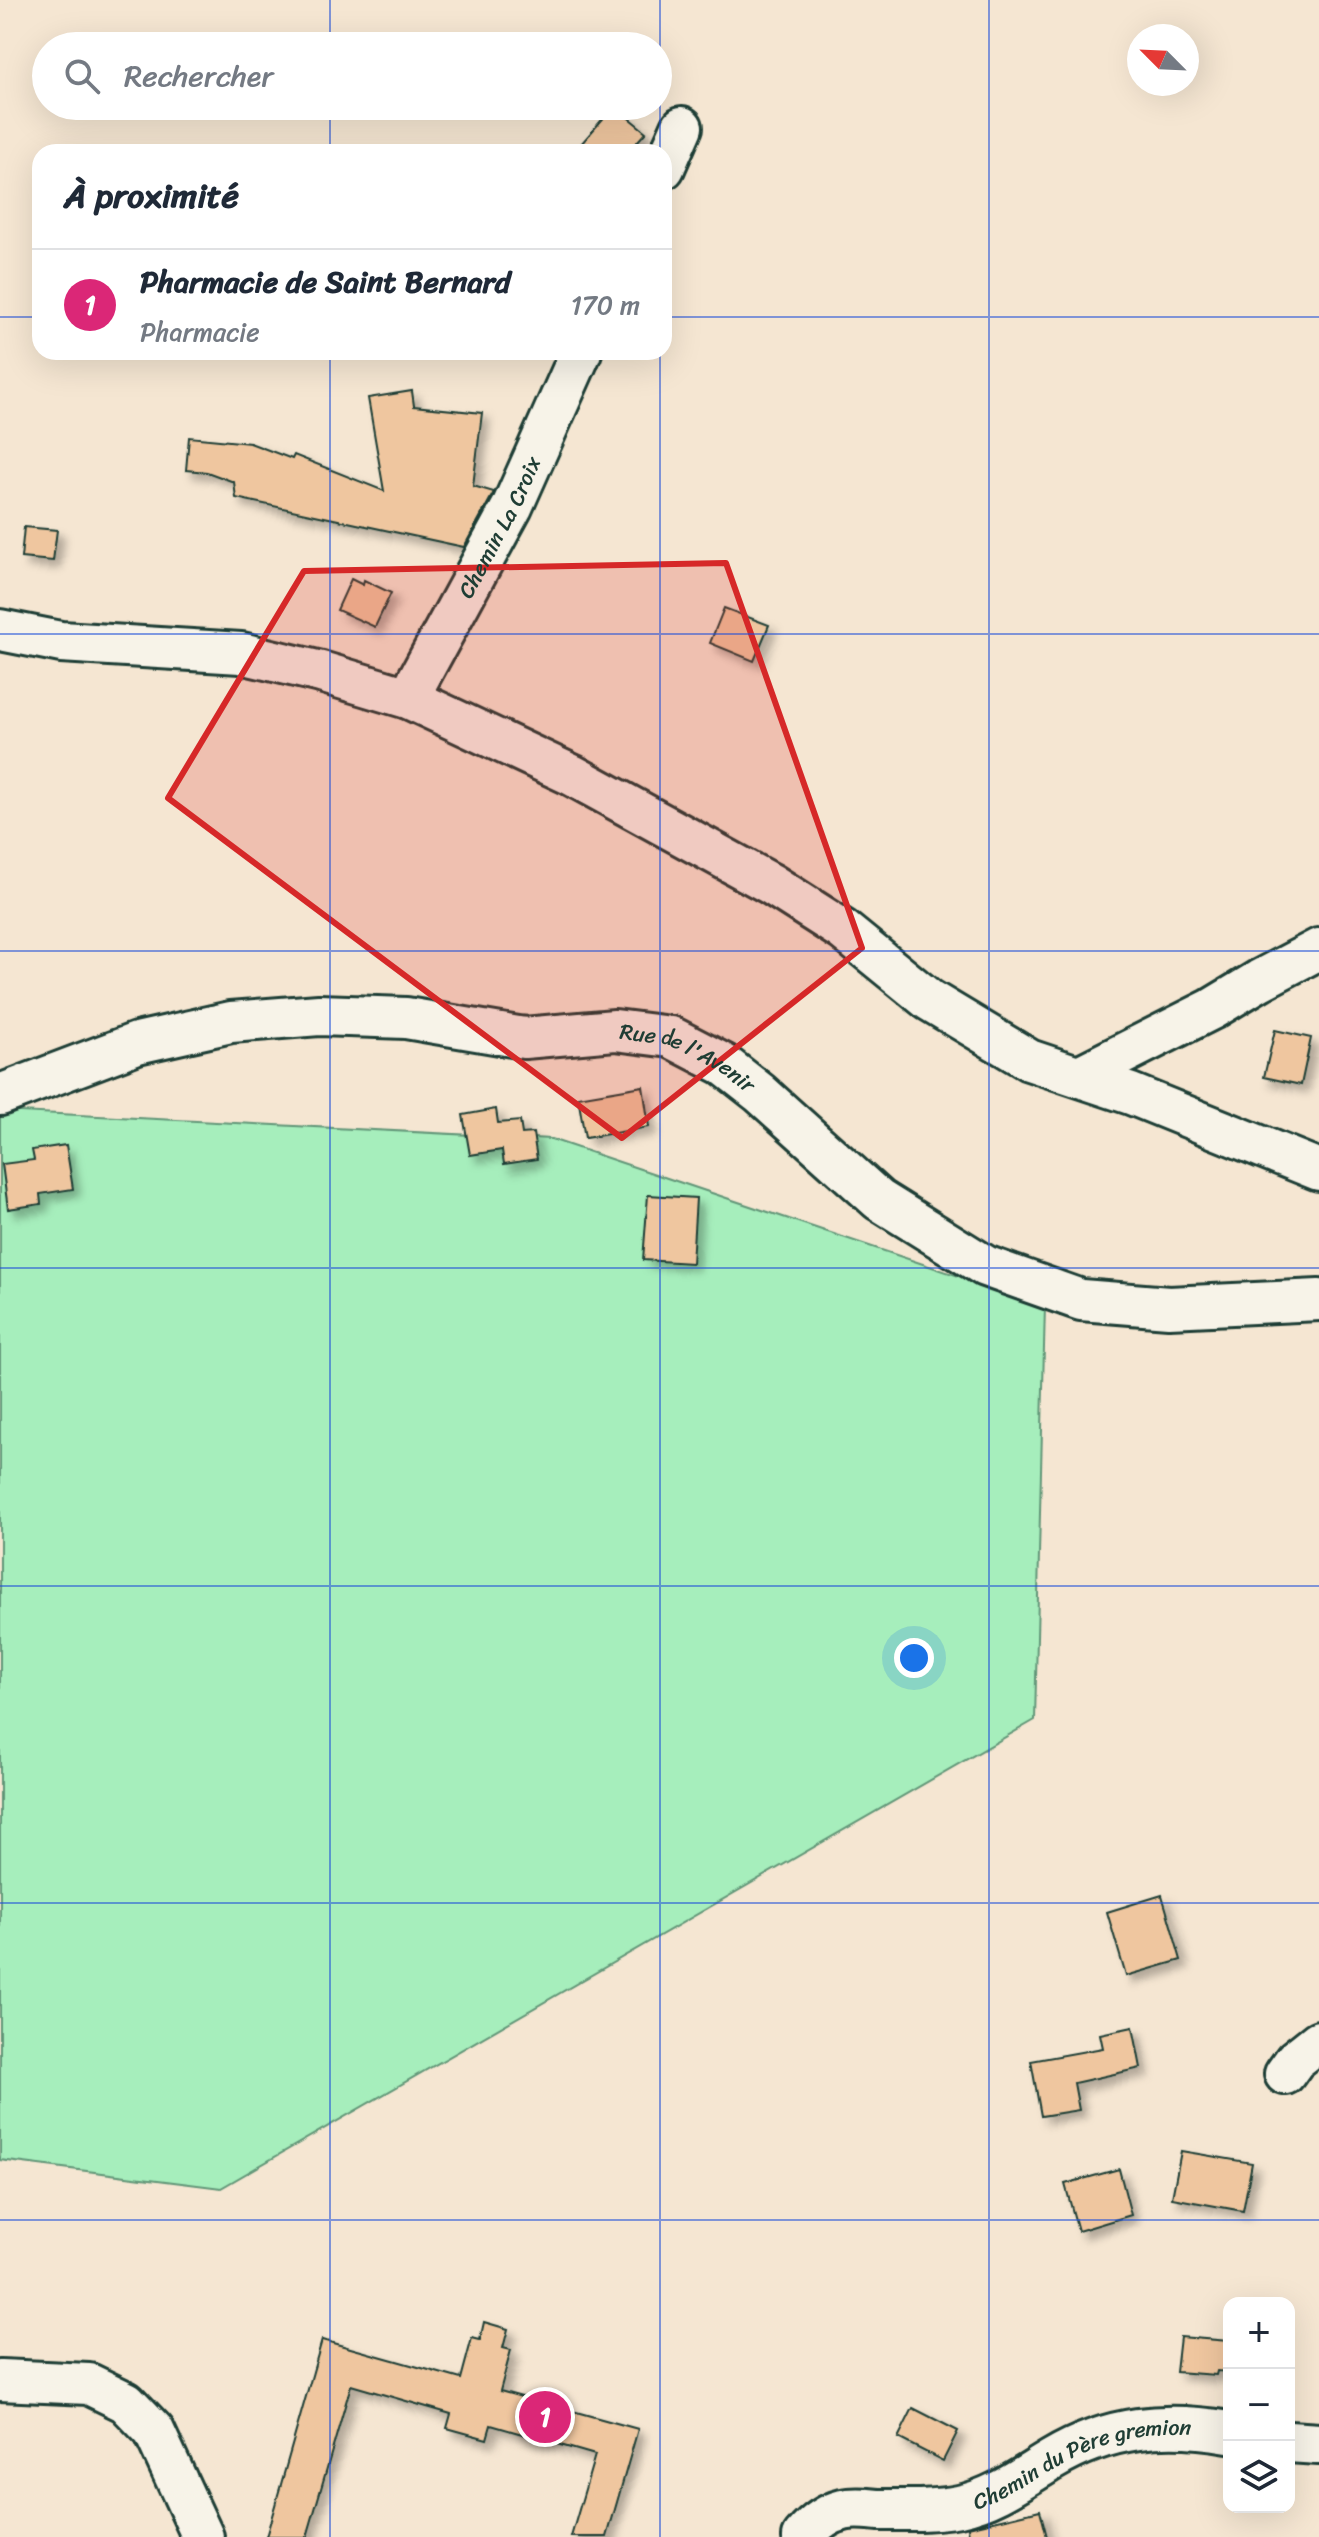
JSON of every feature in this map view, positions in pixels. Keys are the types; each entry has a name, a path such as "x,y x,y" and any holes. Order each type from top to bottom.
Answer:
{"street":[{"path":"672,150 682,127"},
{"name":"Chemin La Croix","path":"408,698 512,507 577,360"},
{"path":"0,630 61,642 241,653 321,672 408,698 572,775 771,884 843,930 929,1000 1029,1060 1131,1094 1319,1170"},
{"path":"1079,1076 1212,1009 1319,949"},
{"name":"Rue de l'Avenir","path":"0,1095 137,1043 246,1021 319,1015 406,1018 524,1038 615,1030 671,1037 723,1064 760,1093 879,1200 985,1266 1081,1300 1169,1307 1319,1300"},
{"path":"1285,2074 1295,2060 1319,2041"},
{"path":"2,2383 89,2384 126,2402 154,2431 203,2537"},
{"name":"Chemin du Père gremion","path":"803,2537 821,2519 845,2509 923,2511 960,2506 998,2493 1081,2443 1107,2434 1160,2425 1223,2431"},
{"path":"1295,2442 1319,2444"}],"highlighted area":[{"path":"726,563 862,948 622,1138 168,798 304,571"}],"green space":[{"path":"0,1111 551,1139 1045,1305 1035,1720 221,2188 0,2160"}],"building":[{"path":"602,120 631,120 646,132 635,144 581,144"},
{"path":"412,391 414,406 482,413 473,486 494,492 464,547 236,498 234,482 207,472 186,470 189,437 250,443 292,459 294,455 384,491 368,398"},
{"path":"24,527 57,530 53,561 21,558"},
{"path":"351,579 363,585 364,580 391,593 375,627 337,610"},
{"path":"724,608 769,625 754,661 710,643"},
{"path":"1275,1030 1311,1038 1301,1085 1264,1077"},
{"path":"643,1086 649,1127 585,1138 578,1097"},
{"path":"496,1109 498,1123 520,1121 522,1134 533,1133 537,1159 504,1164 502,1150 470,1155 463,1115"},
{"path":"66,1145 73,1189 40,1194 41,1204 8,1209 2,1164 34,1160 32,1150"},
{"path":"648,1195 696,1198 692,1263 643,1260"},
{"path":"1162,1895 1181,1960 1126,1976 1107,1912"},
{"path":"1133,2027 1141,2068 1074,2083 1079,2110 1041,2116 1031,2061 1103,2048 1100,2034"},
{"path":"1181,2151 1252,2163 1243,2211 1172,2198"},
{"path":"1119,2169 1131,2215 1078,2231 1065,2184"},
{"path":"484,2322 508,2329 503,2348 511,2350 500,2391 638,2429 607,2537 571,2537 595,2455 491,2425 487,2439 447,2428 451,2414 351,2385 307,2537 266,2537 322,2340 461,2379 472,2338 480,2340"},
{"path":"1180,2337 1223,2341 1223,2372 1217,2371 1216,2375 1176,2372"},
{"path":"913,2408 958,2431 943,2461 898,2438"},
{"path":"1040,2510 1047,2537 969,2537 968,2527"}],"place":[{"name":"Pharmacie de Saint Bernard","path":"545,2417"}]}
